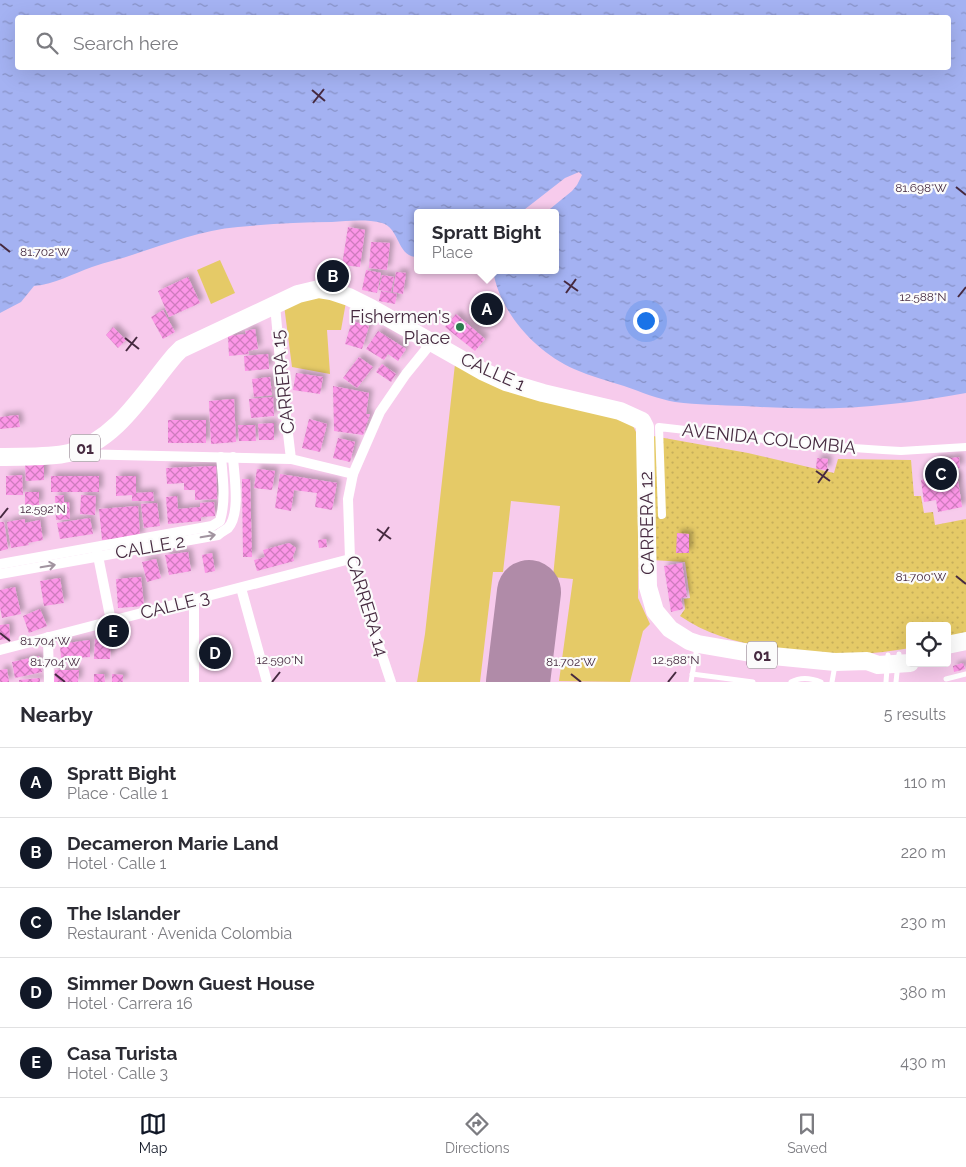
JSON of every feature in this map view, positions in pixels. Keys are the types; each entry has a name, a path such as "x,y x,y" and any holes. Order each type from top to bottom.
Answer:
{"highway":[{"name":"CALLE 1","path":"67,453 86,447 110,432 181,349 275,305 309,291 319,289 331,291 362,304 506,382 543,394 620,411 642,421"},
{"name":"CARRERA 12","path":"642,421 645,427 648,587 655,611 664,623 677,635 698,644"},
{"name":"01","path":"0,457 67,453"},
{"path":"951,644 966,641"},
{"name":"01","path":"698,644 762,655 835,662 867,661 878,666 897,665"},
{"path":"951,655 966,653"}],"street":[{"name":"CARRERA 15","path":"275,305 291,459"},
{"name":"CARRERA 14","path":"391,682 350,559 348,499 353,474 380,412 406,374 432,342"},
{"name":"AVENIDA COLOMBIA","path":"662,515 659,427 824,446 884,450 966,446"},
{"path":"67,453 291,459 353,474"},
{"path":"221,457 225,524 234,517 233,457"},
{"name":"CALLE 2","path":"0,574 225,524"},
{"path":"97,552 111,621"},
{"name":"CALLE 2","path":"0,564 97,552"},
{"name":"CALLE 3","path":"0,650 350,559"},
{"path":"241,588 267,682"},
{"path":"194,599 194,682"},
{"path":"48,637 49,682"}],"lane":[{"path":"690,682 698,644"},
{"path":"832,682 835,662"},
{"path":"692,674 753,682"},
{"path":"946,678 966,674"},
{"path":"791,682 798,678 806,678 820,682"}],"shaded area":[{"path":"220,260 235,293 211,304 197,270"},
{"path":"318,295 346,302 341,330 327,330 330,374 292,367 284,305"},
{"path":"455,364 633,426 637,434 639,510 638,598 650,624 643,631 630,682 559,681 573,579 553,577 560,506 511,501 503,572 493,572 480,682 417,682 425,634"},
{"path":"653,436 748,453 834,473 838,459 911,460 914,496 921,496 924,513 933,512 935,525 966,519 966,637 951,640 951,622 906,622 906,649 891,651 856,654 805,653 745,643 712,633 680,616 685,609 684,599 690,598 685,562 652,560"}],"water":[{"path":"0,0 966,0 966,393 919,401 836,408 780,408 692,404 656,397 586,374 560,362 533,341 511,315 503,301 494,274 559,274 559,209 550,209 577,185 582,175 579,172 565,178 525,209 414,209 414,256 406,253 388,226 370,221 297,223 225,229 186,238 97,265 56,281 34,286 21,302 0,313"}],"building":[{"path":"348,227 365,230 360,267 342,265"},
{"path":"371,242 390,243 387,270 369,268"},
{"path":"366,270 381,273 377,293 362,290"},
{"path":"396,272 406,273 403,294 393,292"},
{"path":"382,275 394,277 391,292 379,290"},
{"path":"188,277 200,303 169,317 158,291"},
{"path":"381,291 397,294 395,304 379,301"},
{"path":"163,310 175,332 163,339 151,317"},
{"path":"456,314 485,339 475,351 445,327"},
{"path":"352,321 369,326 362,349 345,344"},
{"path":"113,327 126,340 118,348 106,335"},
{"path":"255,329 258,349 248,351 249,354 229,356 228,336 246,334 245,331"},
{"path":"378,331 406,349 398,361 388,354 384,360 366,349"},
{"path":"268,354 269,369 245,371 244,356"},
{"path":"359,357 373,367 357,388 343,378"},
{"path":"382,364 396,374 391,382 376,372"},
{"path":"296,373 323,377 320,394 293,390"},
{"path":"270,377 272,395 254,397 252,379"},
{"path":"333,386 369,393 366,414 370,414 363,435 334,431"},
{"path":"273,397 274,416 251,418 249,399"},
{"path":"234,399 236,442 211,444 209,401"},
{"path":"18,415 20,427 0,429 0,417"},
{"path":"309,419 327,424 320,452 302,448"},
{"path":"168,420 206,420 206,443 168,443"},
{"path":"274,423 274,440 259,440 258,424"},
{"path":"238,425 255,425 256,441 239,441"},
{"path":"338,438 355,442 350,462 333,458"},
{"path":"959,457 960,468 937,470 935,460"},
{"path":"817,458 828,459 827,470 816,469"},
{"path":"25,464 44,464 44,480 26,481"},
{"path":"216,466 217,499 195,500 195,490 184,490 184,483 167,484 166,468"},
{"path":"257,469 275,471 272,490 254,488"},
{"path":"280,474 337,483 332,510 315,507 317,493 294,490 291,511 275,508"},
{"path":"957,474 962,507 938,512 936,500 924,502 921,480"},
{"path":"22,475 23,495 6,495 6,476"},
{"path":"51,476 99,476 99,492 51,492"},
{"path":"116,476 136,476 136,493 153,492 154,501 132,501 132,495 116,496"},
{"path":"242,479 250,479 252,557 243,557"},
{"path":"25,492 39,492 39,505 25,505"},
{"path":"64,495 64,502 69,502 70,519 56,520 55,496"},
{"path":"81,495 96,496 95,515 80,514"},
{"path":"177,496 178,509 200,507 200,503 214,502 215,516 201,517 201,521 168,524 166,497"},
{"path":"157,503 160,526 144,528 141,504"},
{"path":"138,506 140,537 102,540 99,509"},
{"path":"90,518 93,534 60,539 57,523"},
{"path":"25,519 25,523 40,520 43,540 11,548 7,522"},
{"path":"0,522 4,522 8,549 0,551"},
{"path":"677,533 689,534 689,553 676,553"},
{"path":"326,539 327,547 319,548 318,540"},
{"path":"289,543 296,548 293,556 294,561 257,571 254,560 265,557 263,550"},
{"path":"188,552 191,571 169,575 165,555"},
{"path":"212,553 215,571 205,573 202,555"},
{"path":"156,559 161,578 147,582 142,562"},
{"path":"682,563 687,597 681,598 683,609 671,612 664,566"},
{"path":"141,577 144,606 118,608 116,579"},
{"path":"60,578 64,603 44,606 40,581"},
{"path":"15,587 21,614 2,618 0,590"},
{"path":"40,609 47,626 29,633 23,616"},
{"path":"9,624 10,639 0,640 0,625"},
{"path":"95,639 111,640 110,659 94,659"},
{"path":"90,640 90,657 61,659 60,644"},
{"path":"39,656 42,672 15,678 12,662"},
{"path":"963,663 965,669 954,672 953,666"},
{"path":"7,669 9,682 0,682 0,670"},
{"path":"55,670 79,670 78,682 54,682"},
{"path":"94,674 104,674 105,682 94,682"},
{"path":"112,674 123,675 123,682 112,682"},
{"path":"40,678 40,682 19,682 19,680"}],"runway":[{"path":"518,682 529,592"}],"place":[{"name":"Decameron Marie Land","path":"333,276"},
{"name":"Spratt Bight","path":"487,309"},
{"name":"Fishermen's Place","path":"460,327"},
{"name":"The Islander","path":"941,474"},
{"name":"Casa Turista","path":"113,631"},
{"name":"Simmer Down Guest House","path":"215,653"}]}
